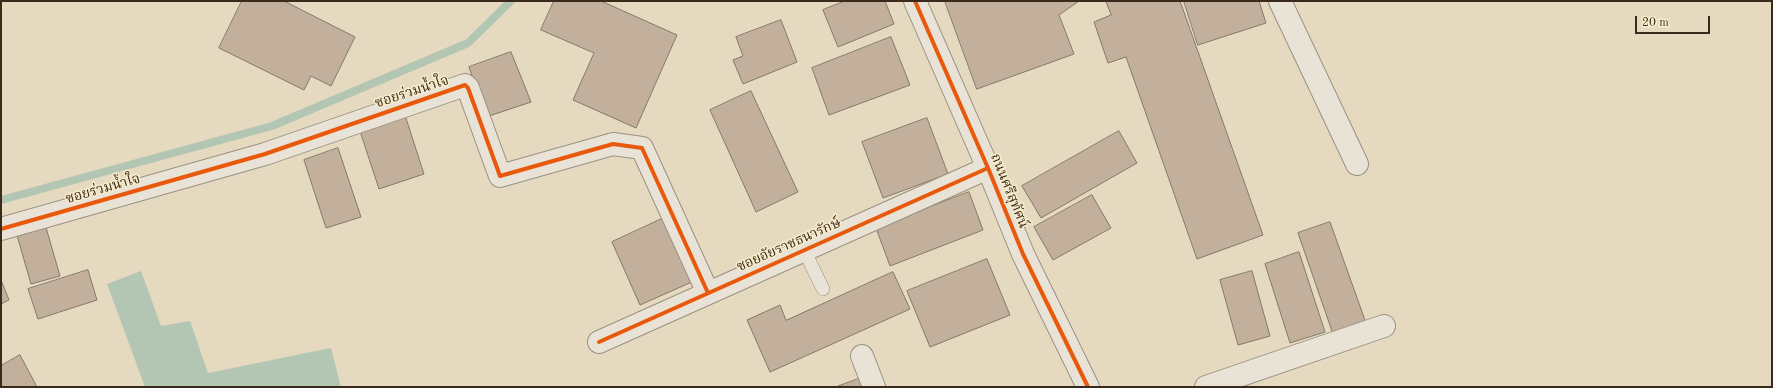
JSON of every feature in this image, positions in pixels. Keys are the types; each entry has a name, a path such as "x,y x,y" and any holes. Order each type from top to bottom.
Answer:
{"street":[{"name":"ถนนศรีสุทัศน์","path":"915,1 988,168 1023,254 1088,387"},
{"path":"1280,1 1357,164"},
{"name":"ซอยร่วมน้ำใจ","path":"1,229 265,154 465,85 468,88 500,176 613,144 642,148 708,293"},
{"name":"ซอยอัยราชธนารักษ์","path":"599,342 988,168"},
{"path":"1206,387 1384,326"},
{"path":"862,356 874,387"}],"lane":[{"path":"804,250 823,289"}],"shaded area":[{"path":"141,271 161,326 190,321 208,373 331,348 341,387 145,387 107,284"}],"building":[{"path":"242,1 284,1 355,37 331,86 311,76 304,90 219,48"},
{"path":"554,1 601,1 677,35 636,128 573,100 594,53 541,30"},
{"path":"845,1 885,1 894,24 838,47 823,10"},
{"path":"945,1 1079,1 1059,15 1074,54 977,89"},
{"path":"1106,1 1180,1 1263,235 1197,259 1126,57 1108,63 1094,22 1111,15"},
{"path":"1184,1 1259,1 1266,23 1198,45"},
{"path":"781,20 797,62 743,84 733,60 743,56 736,37"},
{"path":"891,37 910,85 829,115 812,68"},
{"path":"511,52 531,102 486,117 469,67"},
{"path":"751,91 798,192 756,212 710,110"},
{"path":"403,109 424,174 379,189 358,125"},
{"path":"927,118 948,174 883,198 862,142"},
{"path":"1119,131 1137,163 1041,218 1022,186"},
{"path":"338,148 361,217 326,228 304,160"},
{"path":"969,192 983,230 890,266 876,228"},
{"path":"1092,195 1111,228 1053,260 1034,227"},
{"path":"666,217 694,281 640,305 612,242"},
{"path":"1330,222 1366,323 1333,334 1298,233"},
{"path":"45,224 60,276 31,284 16,232"},
{"path":"1299,252 1325,332 1290,343 1265,264"},
{"path":"987,259 1010,315 930,347 907,291"},
{"path":"88,270 97,300 38,319 28,289"},
{"path":"1252,271 1270,336 1238,345 1220,280"},
{"path":"893,272 910,309 770,372 747,320 780,305 786,320"},
{"path":"1,280 9,300 1,304"},
{"path":"20,355 37,387 1,387 1,366"},
{"path":"866,376 870,387 836,387"}],"waterway":[{"path":"1,200 272,126 468,43 511,1"}],"cycle path":[{"path":"915,1 988,168 1023,254 1088,387"},
{"path":"1,229 265,154 465,85 468,88 500,176 613,144 642,148 708,293"},
{"path":"599,342 988,168"}]}
